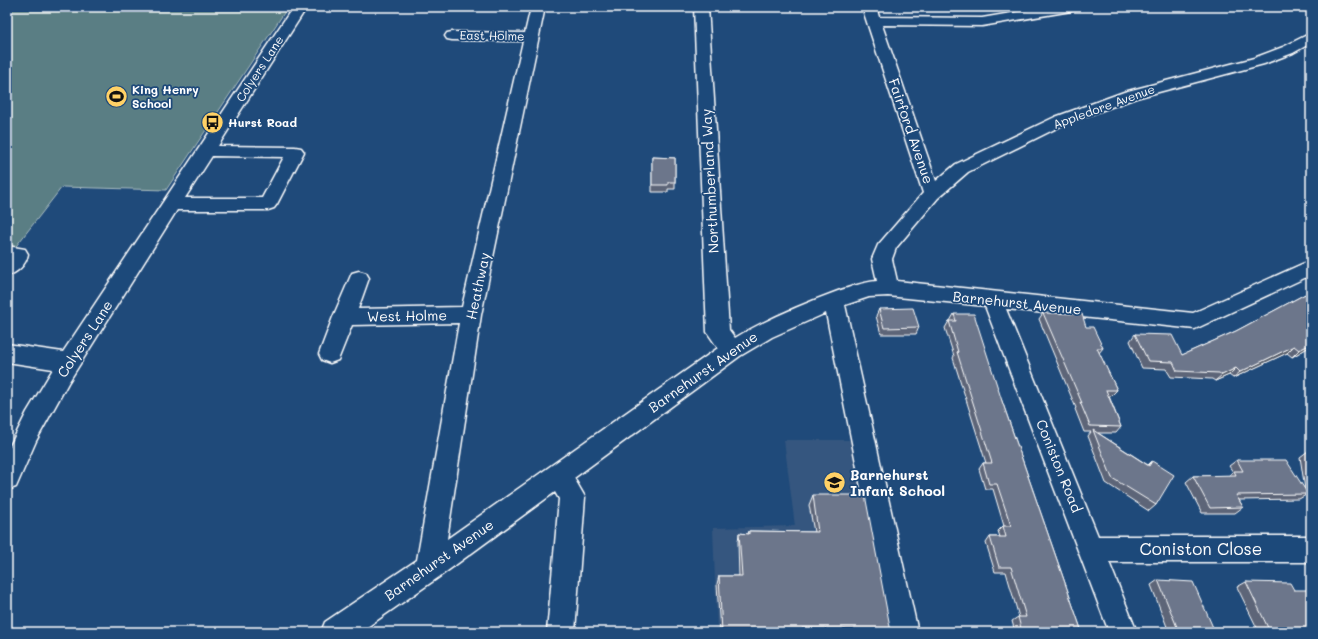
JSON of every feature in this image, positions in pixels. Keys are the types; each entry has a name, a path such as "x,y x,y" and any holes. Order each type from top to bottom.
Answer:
{"street":[{"name":"Colyers Lane","path":"7,479 18,452 45,400 300,7"},
{"name":"Heathway","path":"429,568 471,315 538,7"},
{"name":"Northumberland Way","path":"700,7 718,332 732,350"},
{"path":"871,14 982,22 1071,7"},
{"name":"Fairford Avenue","path":"871,14 932,194 888,245 882,259 888,288"},
{"name":"East Holme","path":"447,51 455,30 532,37"},
{"name":"Appledore Avenue","path":"932,194 962,168 1061,120 1130,95 1259,61 1288,50 1311,38"},
{"path":"172,204 268,204 295,152 207,151"},
{"path":"7,252 18,254 18,259 7,269"},
{"name":"Barnehurst Avenue","path":"334,632 429,568 732,350 764,331 834,300 868,289 888,288 993,301 1195,322 1311,267"},
{"name":"West Holme","path":"330,354 359,278"},
{"path":"834,300 904,632"},
{"name":"Coniston Road","path":"993,301 1092,549 1122,632"},
{"name":"West Holme","path":"343,317 471,315"},
{"path":"7,353 69,362"},
{"path":"558,475 572,497 561,632"},
{"name":"Coniston Close","path":"1092,549 1311,549"}],"shaded area":[{"name":"Barnehurst Infant School","path":"784,440 853,440 912,632 717,632 713,528 795,526"}],"green space":[{"name":"King Henry School","path":"7,7 288,7 166,190 62,187 13,250 7,249"}],"building":[{"path":"652,157 675,158 675,182 668,182 668,185 652,185"},
{"path":"1311,291 1311,344 1299,350 1294,346 1240,372 1236,368 1222,375 1219,373 1177,371 1173,362 1148,361 1135,334 1172,335 1182,355 1236,331"},
{"path":"913,308 919,327 884,328 879,309"},
{"path":"1043,313 1082,314 1086,327 1093,327 1103,348 1097,348 1117,390 1106,390 1121,427 1090,426 1080,402 1082,403"},
{"path":"954,314 974,314 1002,401 1082,632 1022,632 1018,617 1026,617 1011,567 999,567 990,537 1006,537 1003,526 1011,526 997,484 989,484 983,463 992,463 957,352 949,321 956,321"},
{"path":"1093,430 1149,466 1152,461 1174,475 1156,505 1112,478"},
{"path":"1308,451 1311,452 1311,467"},
{"path":"1237,460 1286,460 1308,494 1236,495 1243,507 1210,508 1193,476 1236,475 1234,471 1243,471"},
{"path":"813,495 865,495 891,632 854,632 854,629 802,628 802,632 722,632 719,576 742,576 739,533 749,534 749,531 818,532"},
{"path":"1158,580 1193,582 1215,632 1179,632"},
{"path":"1246,582 1290,583 1294,590 1311,590 1311,632 1270,632"}],"place":[{"name":"King Henry School","path":"117,97"},
{"name":"Hurst Road","path":"212,123"},
{"name":"Barnehurst Infant School","path":"835,483"}]}
